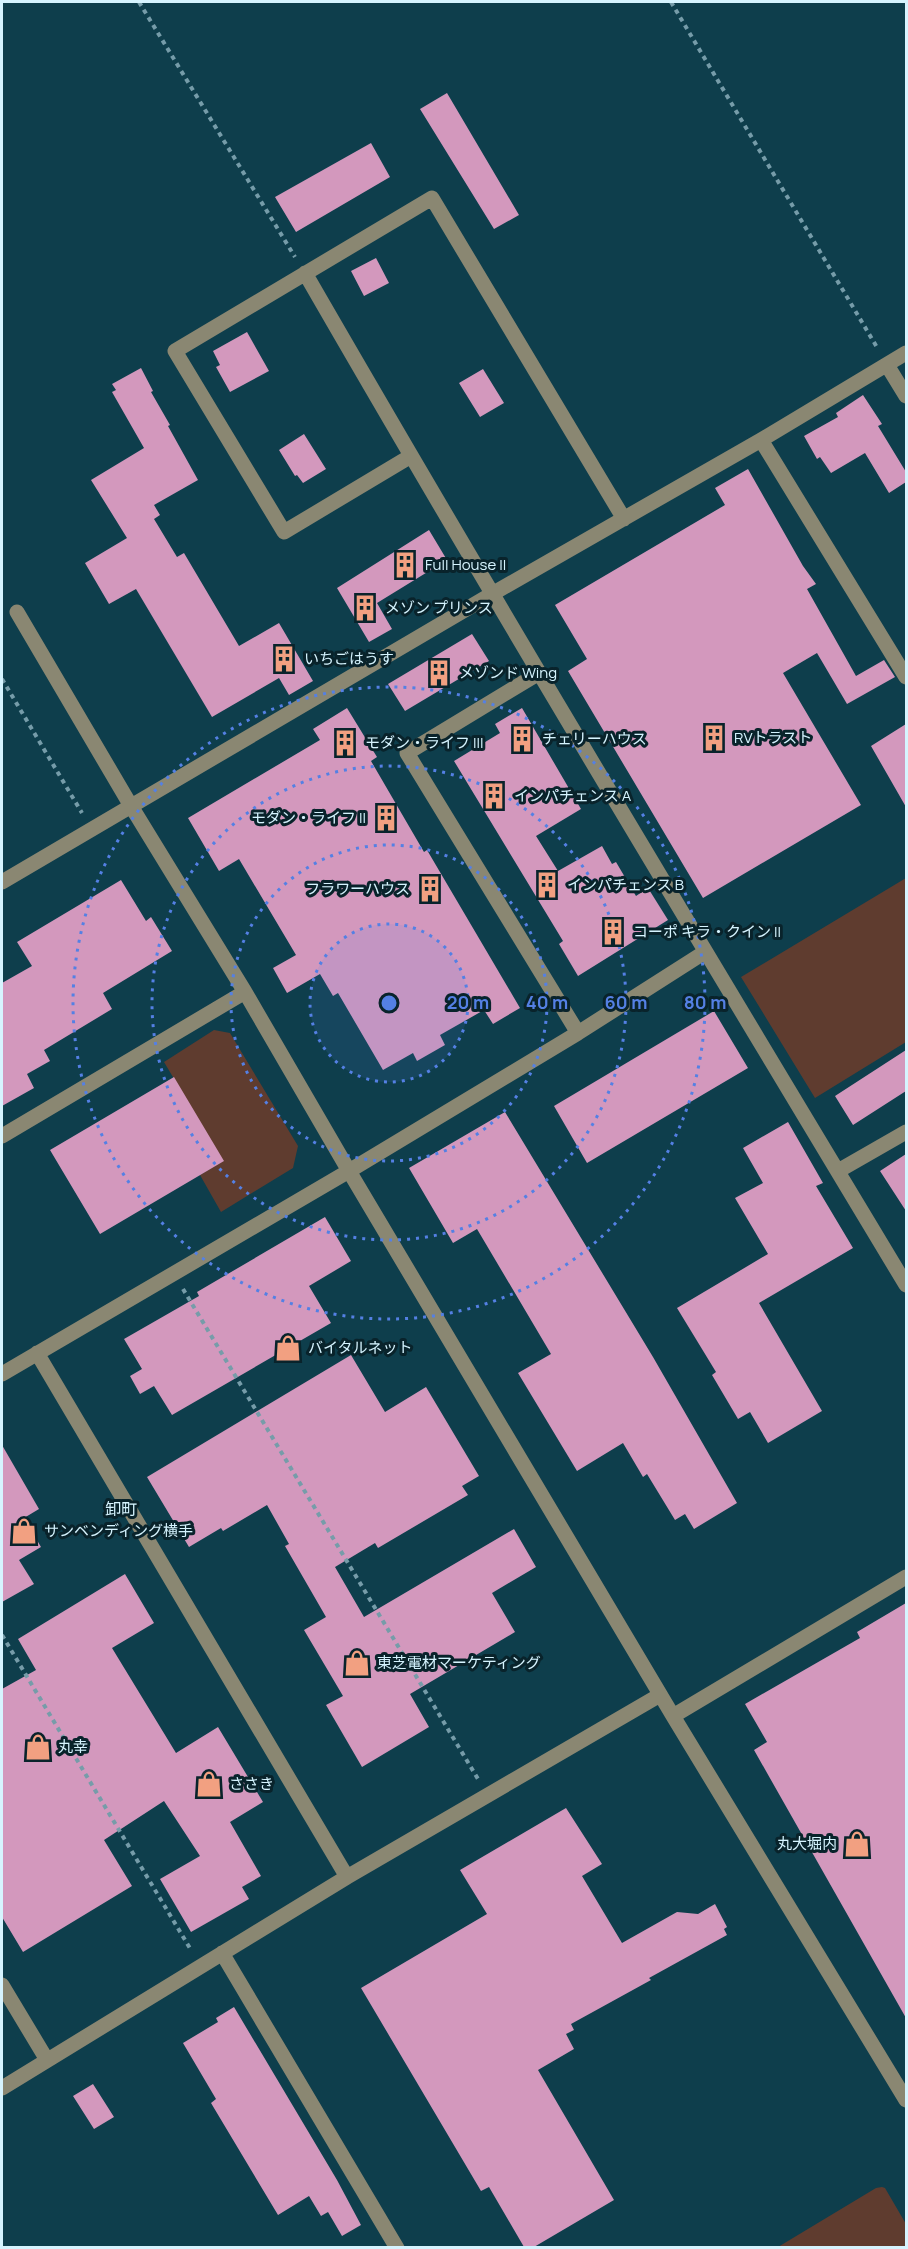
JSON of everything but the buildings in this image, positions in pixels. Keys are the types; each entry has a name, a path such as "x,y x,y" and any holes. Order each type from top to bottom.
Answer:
{"street":[{"path":"411,456 284,532 175,351 432,198 624,519"},
{"path":"305,273 492,594 906,1285"},
{"path":"2,882 492,594 761,440 906,353"},
{"path":"887,365 906,396"},
{"path":"761,440 906,677"},
{"path":"17,612 131,806 245,992 660,1695 906,2100"},
{"path":"539,673 407,753 578,1033"},
{"path":"2,1374 349,1171 578,1033 705,952"},
{"path":"2,1136 245,992"},
{"path":"838,1172 906,1132"},
{"path":"37,1353 347,1877"},
{"path":"673,1716 906,1577"},
{"path":"2,2088 347,1877 660,1695"},
{"path":"222,1953 397,2247"},
{"path":"2,1984 47,2060"}],"path":[{"path":"139,2 305,273"},
{"path":"671,2 887,365"},
{"path":"2,679 91,829"},
{"path":"174,1273 488,1796"},
{"path":"2,1635 200,1966"}],"shaded area":[{"path":"906,878 906,1042 815,1098 741,977"},
{"path":"214,1030 230,1033 298,1146 293,1168 221,1212 200,1175 223,1161 164,1062"},
{"path":"876,2188 885,2188 906,2224 906,2247 778,2247"}],"place":[{"name":"Full House II","path":"405,565"},
{"name":"メゾン プリンス","path":"365,608"},
{"name":"いちごはうす","path":"284,659"},
{"name":"メゾンド Wing","path":"439,673"},
{"name":"RVトラスト","path":"714,738"},
{"name":"チェリーハウス","path":"522,739"},
{"name":"モダン・ライフ III","path":"345,743"},
{"name":"インパチェンス A","path":"494,796"},
{"name":"モダン・ライフ II","path":"386,818"},
{"name":"インパチェンス B","path":"547,885"},
{"name":"フラワーハウス","path":"430,889"},
{"name":"コーポ キラ・クイン II","path":"613,932"},
{"name":"バイタルネット","path":"288,1348"},
{"name":"サンベンディング横手","path":"24,1531"},
{"name":"東芝電材マーケティング","path":"357,1663"},
{"name":"丸幸","path":"38,1747"},
{"name":"ささき","path":"209,1784"},
{"name":"丸大堀内","path":"857,1844"}],"district":[{"name":"卸町","path":"121,1509"}]}
